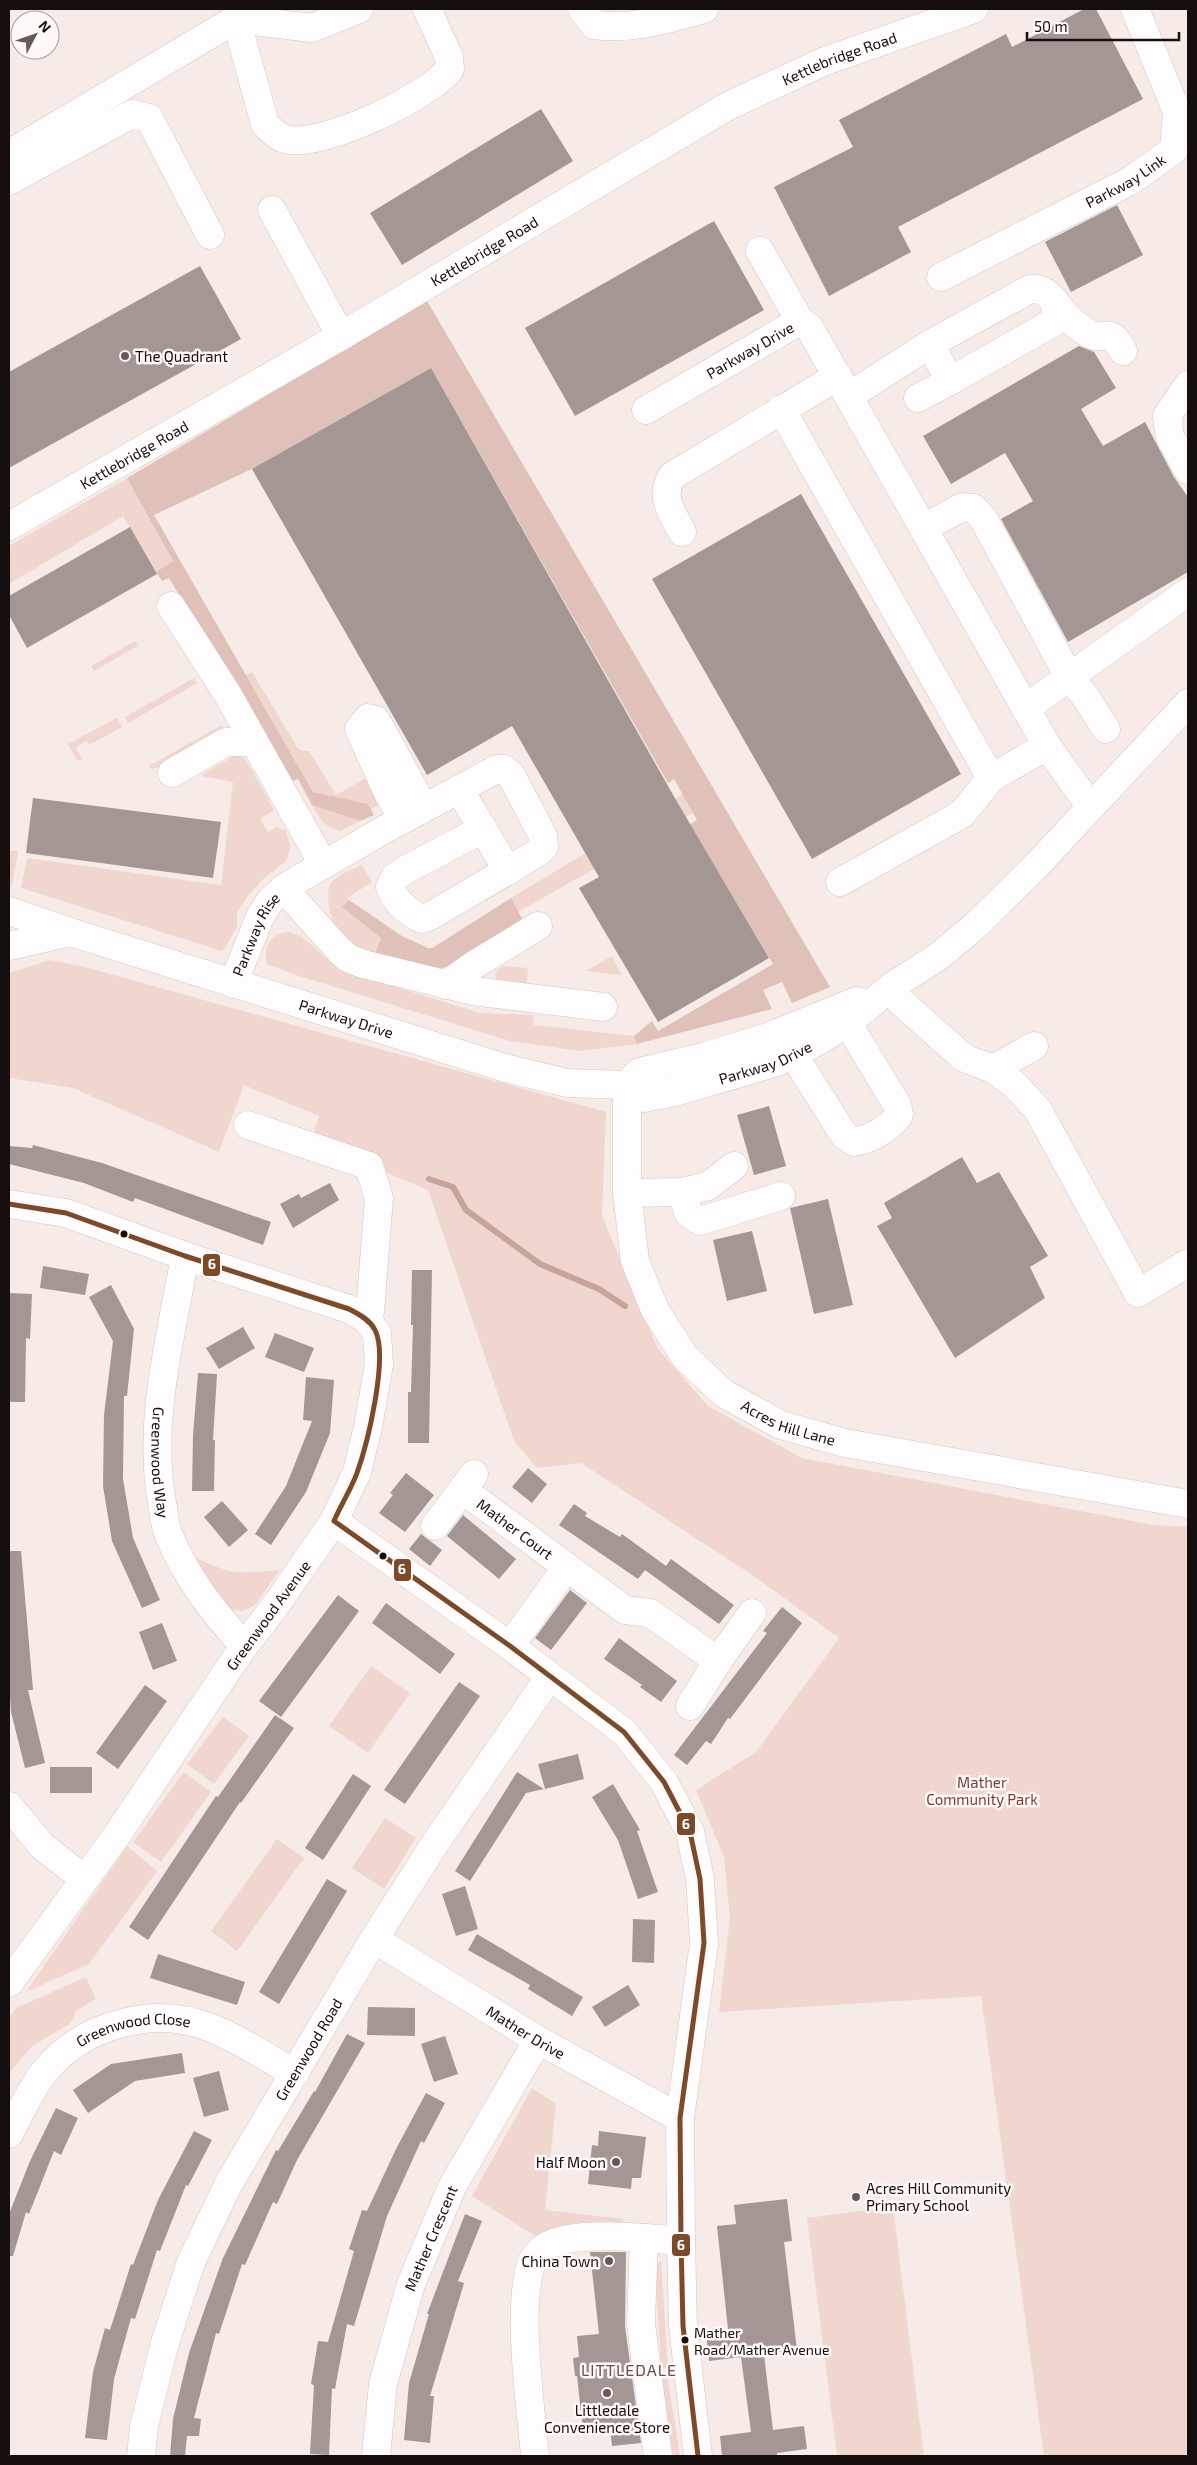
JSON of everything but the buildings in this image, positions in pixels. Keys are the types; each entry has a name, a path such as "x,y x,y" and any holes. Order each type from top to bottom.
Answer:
{"street":[{"path":"9,154 238,14 312,28 359,9"},
{"path":"238,14 265,124 276,136 291,140 327,136 364,122 441,80 450,69 449,57 426,9"},
{"path":"582,9 594,25 617,28 644,25 704,9"},
{"name":"Kettlebridge Road","path":"9,526 341,336 728,106 925,16 970,9"},
{"name":"Parkway Link","path":"941,277 1130,181 1174,150 1177,112 1135,9"},
{"path":"9,182 132,114 149,118 210,235"},
{"path":"272,210 341,336"},
{"path":"760,251 800,321"},
{"path":"682,532 667,504 666,486 672,476 781,409 844,386 921,350 1030,289 1040,288 1046,292 1066,317 1080,328 1098,336 1107,334 1114,337 1123,351"},
{"path":"918,398 1054,322 1057,314 1054,301"},
{"name":"Parkway Drive","path":"646,410 800,321 810,327 1047,746 1091,807"},
{"path":"921,350 950,381"},
{"path":"1188,385 1167,416 1170,437 1188,470"},
{"path":"781,409 991,778"},
{"path":"924,528 962,507 973,508 983,518 1069,677 1085,696 1106,730"},
{"path":"1026,708 1188,592"},
{"path":"171,606 228,695 324,864"},
{"path":"172,773 226,742 234,734 235,722 228,695"},
{"name":"Parkway Drive","path":"9,911 233,984 538,1077 567,1083 627,1085 644,1098 728,1078 777,1062 822,1039 891,987 939,956 975,926 1091,807 1188,703"},
{"path":"226,742 254,742"},
{"path":"840,882 962,814 991,778 1047,746"},
{"name":"Parkway Rise","path":"233,984 260,917 270,901 284,888 403,819 497,769 504,769 511,774 543,836 544,847 508,871"},
{"path":"459,789 483,829 508,871 432,916 422,919 412,915 395,900 390,887 396,877 407,869 483,829"},
{"name":"Parkway Rise","path":"284,888 324,934 348,958 473,991 603,1007"},
{"path":"446,985 474,965 538,926"},
{"path":"9,946 70,932"},
{"path":"891,987 900,1000 964,1058 993,1070 1014,1084 1038,1110 1138,1293 1188,1263"},
{"name":"Parkway Drive","path":"627,1085 639,1072 706,1056 765,1038 891,987"},
{"path":"793,1054 844,1135 854,1142 866,1140 892,1123 898,1114 897,1105 847,1022"},
{"path":"993,1070 1034,1046"},
{"name":"Acres Hill Lane","path":"627,1085 627,1193 635,1261 654,1310 685,1357 723,1393 781,1425 845,1443 1188,1504"},
{"path":"9,1204 66,1213 185,1256 349,1310 366,1319 370,1312 379,1198 369,1166 248,1125"},
{"path":"627,1193 682,1192 708,1186 734,1166"},
{"path":"682,1192 688,1213 700,1221 781,1196"},
{"name":"Greenwood Way","path":"185,1256 158,1410 158,1484 168,1532 189,1575 209,1607 244,1646"},
{"name":"Greenwood Avenue","path":"9,1983 117,1836 244,1646 274,1609 334,1521 357,1472 368,1427 379,1364 376,1334 366,1319"},
{"name":"Mather Court","path":"434,1526 468,1482 566,1568 625,1610 650,1613 718,1661"},
{"path":"334,1521 510,1646 624,1732 664,1782 690,1832 700,1879 704,1942 680,2118 681,2240 683,2326 698,2456"},
{"name":"Mather Court","path":"510,1646 566,1568"},
{"path":"690,1706 718,1661 752,1614"},
{"name":"Greenwood Road","path":"141,2456 144,2426 159,2364 192,2262 229,2183 374,1939 436,1842 550,1676"},
{"path":"9,1806 42,1846 84,1879"},
{"name":"Mather Drive","path":"374,1939 538,2040 680,2118"},
{"name":"Greenwood Close","path":"9,2134 27,2098 45,2071 64,2052 114,2024 142,2018 168,2018 210,2028 295,2074"},
{"name":"Mather Crescent","path":"376,2456 382,2384 411,2284 452,2187 538,2040"},
{"path":"535,2456 525,2288 533,2258 549,2245 570,2237 681,2240"},
{"path":"644,2238 641,2324 658,2456"}],"green space":[{"path":"127,478 174,562 156,572 123,516 9,584 9,546"},
{"path":"135,641 138,646 94,671 91,666"},
{"path":"252,672 297,747 302,751 309,751 336,795 373,774 379,805 371,809 368,804 313,792 246,675"},
{"path":"194,678 197,683 128,723 125,717"},
{"path":"117,718 122,727 89,745 87,741 76,747 82,759 77,761 68,744"},
{"path":"222,725 225,730 160,767 151,769 149,766"},
{"path":"234,756 240,756 246,760 274,810 260,819 268,832 278,826 281,830 285,829 291,847 286,861 262,880 237,912 237,927 222,951 21,888 27,858 221,885 233,782 202,776"},
{"path":"683,794 693,813 518,912 511,898"},
{"path":"312,805 360,821 340,831 323,822"},
{"path":"9,851 18,851 12,886 9,885"},
{"path":"362,865 372,882 347,898 349,900 343,907 381,938 375,954 358,947 344,937 334,923 329,905 328,896 332,882 342,874"},
{"path":"285,932 301,937 344,971 480,1013 533,1015 534,1025 634,1036 637,1044 580,1051 510,1041 299,976 267,964 266,953 268,944 279,934"},
{"path":"612,956 622,975 586,971"},
{"name":"Mather Community Park","path":"50,960 85,967 606,1112 602,1216 658,1349 708,1406 802,1458 1154,1525 1188,1527 1188,2456 1044,2456 981,1996 719,2012 730,1918 724,1857 696,1790 756,1752 839,1638 758,1579 581,1463 537,1468 514,1441 428,1190 312,1141 319,1116 244,1085 219,1152 73,1088 9,1078 9,973"},
{"path":"502,966 528,968 526,990 496,982 495,973"},
{"path":"194,1557 236,1572 280,1570 254,1606 242,1611 228,1609"},
{"path":"371,1666 410,1693 368,1753 329,1726"},
{"path":"223,1717 249,1736 214,1784 187,1764"},
{"path":"184,1772 211,1792 161,1862 133,1842"},
{"path":"385,1818 416,1838 384,1889 352,1868"},
{"path":"277,1839 304,1858 237,1951 211,1931"},
{"path":"127,1846 157,1871 89,1964 26,1992"},
{"path":"86,1977 96,1999 76,2011 71,2023 32,2046 11,2071 9,2078 9,2018 16,2008"},
{"path":"532,2088 556,2104 545,2210 623,2219 623,2229 545,2242 472,2196"},
{"path":"893,2207 924,2456 837,2456 807,2218"},
{"path":"661,2261 668,2368 663,2368 661,2365 655,2267"},
{"path":"665,2377 668,2380 680,2456 673,2456 661,2382 662,2378"}],"shaded area":[{"path":"427,301 830,987 792,1003 782,982 763,990 772,1009 637,1044 634,1036 652,1021 658,1031 773,964 690,824 697,820 674,779 668,783 431,368 252,469 154,515 313,792 368,804 374,815 360,821 312,805 298,779 291,782 169,578 162,581 156,572 173,561 127,478"},
{"path":"511,898 525,924 456,963 432,972 375,954 381,938 342,907 349,900 402,936 432,948"}],"waterway":[{"path":"429,1179 453,1187 466,1210 540,1264 599,1289 625,1306"}],"transit line":[{"name":"6","path":"9,1204 66,1213 185,1256 349,1309 367,1320 373,1326 379,1343 380,1360 375,1401 357,1473 334,1521 510,1646 624,1732 664,1782 690,1832 700,1879 704,1943 680,2118 683,2326 698,2456"}],"place":[{"name":"The Quadrant","path":"125,356"},
{"name":"Half Moon","path":"616,2162"},
{"name":"Acres Hill Community Primary School","path":"856,2197"},
{"name":"China Town","path":"609,2261"},
{"name":"Mather Road/Mather Avenue","path":"685,2340"},
{"name":"Littledale Convenience Store","path":"607,2393"}],"district":[{"name":"LITTLEDALE","path":"629,2369"}]}
